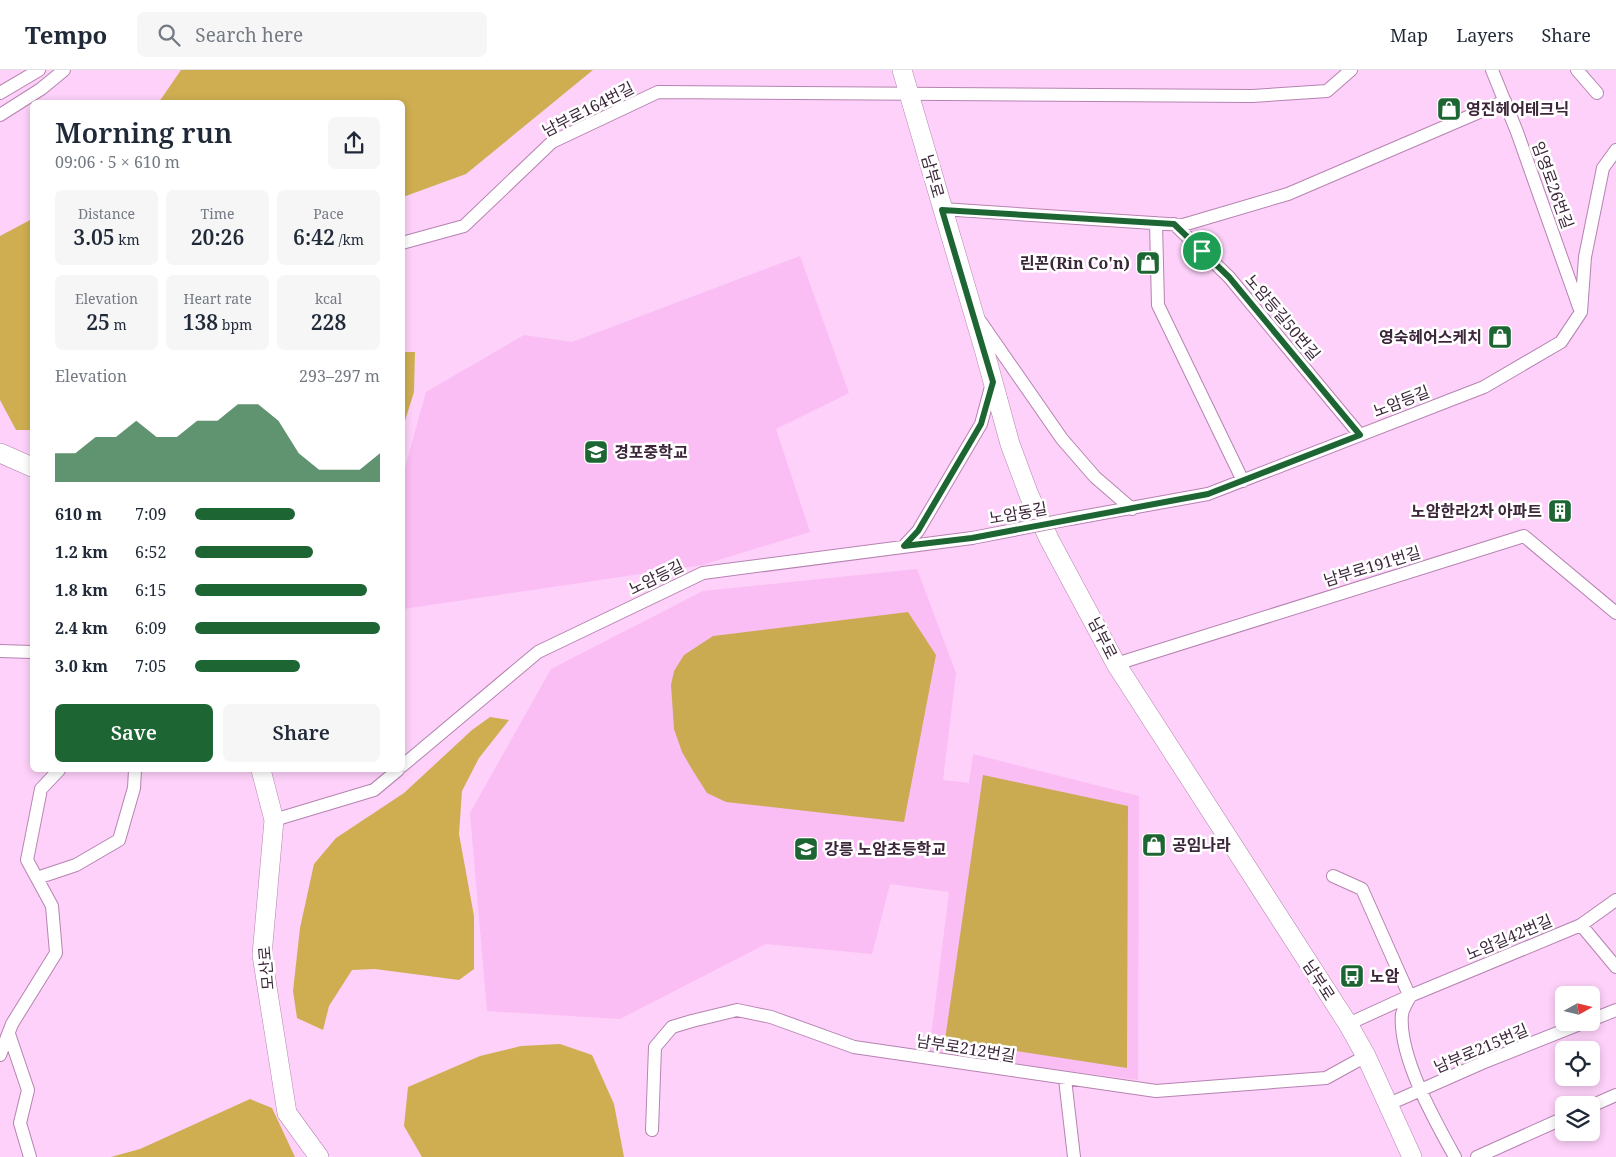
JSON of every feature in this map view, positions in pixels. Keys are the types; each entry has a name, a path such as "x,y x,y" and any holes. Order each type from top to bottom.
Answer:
{"street":[{"path":"0,93 39,70"},
{"path":"0,115 41,89 64,70"},
{"name":"남부로","path":"902,70 1010,444 1029,496 1049,539 1116,664 1348,1024 1366,1056 1412,1157"},
{"name":"남부로164번길","path":"405,242 464,226 552,142 658,92 1252,96 1327,92 1351,70"},
{"name":"임영로26번길","path":"1492,70 1520,141 1581,312"},
{"path":"1577,70 1597,93"},
{"path":"942,210 1183,225 1288,194 1505,101"},
{"name":"노암등길","path":"1070,519 1208,494 1484,386 1561,342 1581,312 1585,257 1616,150"},
{"path":"1156,223 1158,305 1243,480"},
{"name":"노암등길50번길","path":"1174,224 1229,277 1360,435"},
{"path":"971,308 1062,438 1095,476 1132,509"},
{"path":"904,546 918,531 981,424 993,382"},
{"path":"0,454 30,466"},
{"name":"노암동길","path":"972,538 1070,519"},
{"name":"남부로191번길","path":"1116,664 1524,536 1615,611"},
{"name":"노암등길","path":"405,763 538,652 703,573 972,538"},
{"path":"0,651 30,652"},
{"path":"0,1055 12,1024 56,953 52,906 27,860 41,789 57,772"},
{"path":"37,878 76,865 119,840 134,788 135,772"},
{"name":"모산로","path":"262,772 274,820 262,955 287,1113 320,1157"},
{"path":"274,820 374,790 396,772"},
{"path":"1333,876 1362,889 1410,997 1402,1013 1403,1037 1420,1090 1455,1157"},
{"name":"노암길42번길","path":"1348,1024 1581,925 1616,900"},
{"path":"1581,925 1616,967"},
{"name":"남부로212번길","path":"652,1130 655,1047 672,1027 737,1010 771,1017 854,1047 1156,1091 1326,1078 1366,1056"},
{"path":"1600,1016 1616,1010"},
{"name":"남부로215번길","path":"1389,1104 1482,1063 1562,1031"},
{"path":"8,1034 28,1090 20,1123 30,1157"},
{"path":"1065,1079 1074,1157"},
{"path":"1600,1102 1616,1095"},
{"path":"1477,1157 1555,1122"}],"shaded area":[{"path":"181,70 593,70 466,174 405,196 405,100 160,100"},
{"path":"30,220 30,430 16,430 0,400 0,236"},
{"name":"경포중학교","path":"800,256 849,393 776,429 810,532 702,565 405,609 405,468 426,392 524,335 572,342"},
{"path":"405,352 415,352 414,392 405,421"},
{"name":"강릉 노암초등학교","path":"917,569 956,673 943,780 969,783 973,754 1139,796 1138,1080 929,1053 949,892 890,884 872,954 766,944 620,1019 487,1011 470,813 551,669 703,591"},
{"path":"908,612 936,655 904,822 726,802 707,793 682,752 674,729 671,685 674,671 684,655 713,636"},
{"path":"490,717 509,720 479,758 462,791 459,834 474,916 474,969 459,980 375,969 352,970 329,1006 323,1030 297,1018 293,991 300,928 314,864 336,838 404,793 472,730"},
{"path":"983,775 1128,806 1127,1068 945,1040"},
{"path":"560,1044 592,1055 614,1104 624,1157 422,1157 404,1126 408,1087 480,1056 521,1046"},
{"path":"250,1099 272,1108 295,1157 111,1157 140,1149"}],"place":[{"name":"영진헤어테크닉","path":"1449,109"},
{"name":"린꼰(Rin Co'n)","path":"1148,263"},
{"name":"영숙헤어스케치","path":"1500,337"},
{"name":"경포중학교","path":"596,452"},
{"name":"노암한라2차 아파트","path":"1560,511"},
{"name":"공임나라","path":"1154,845"},
{"name":"강릉 노암초등학교","path":"806,849"},
{"name":"노암","path":"1352,976"}],"route":[{"path":"942,210 1174,224 1202,251 1229,277 1360,435 1208,494 972,538 904,546 918,531 981,424 993,382 942,210"}]}
